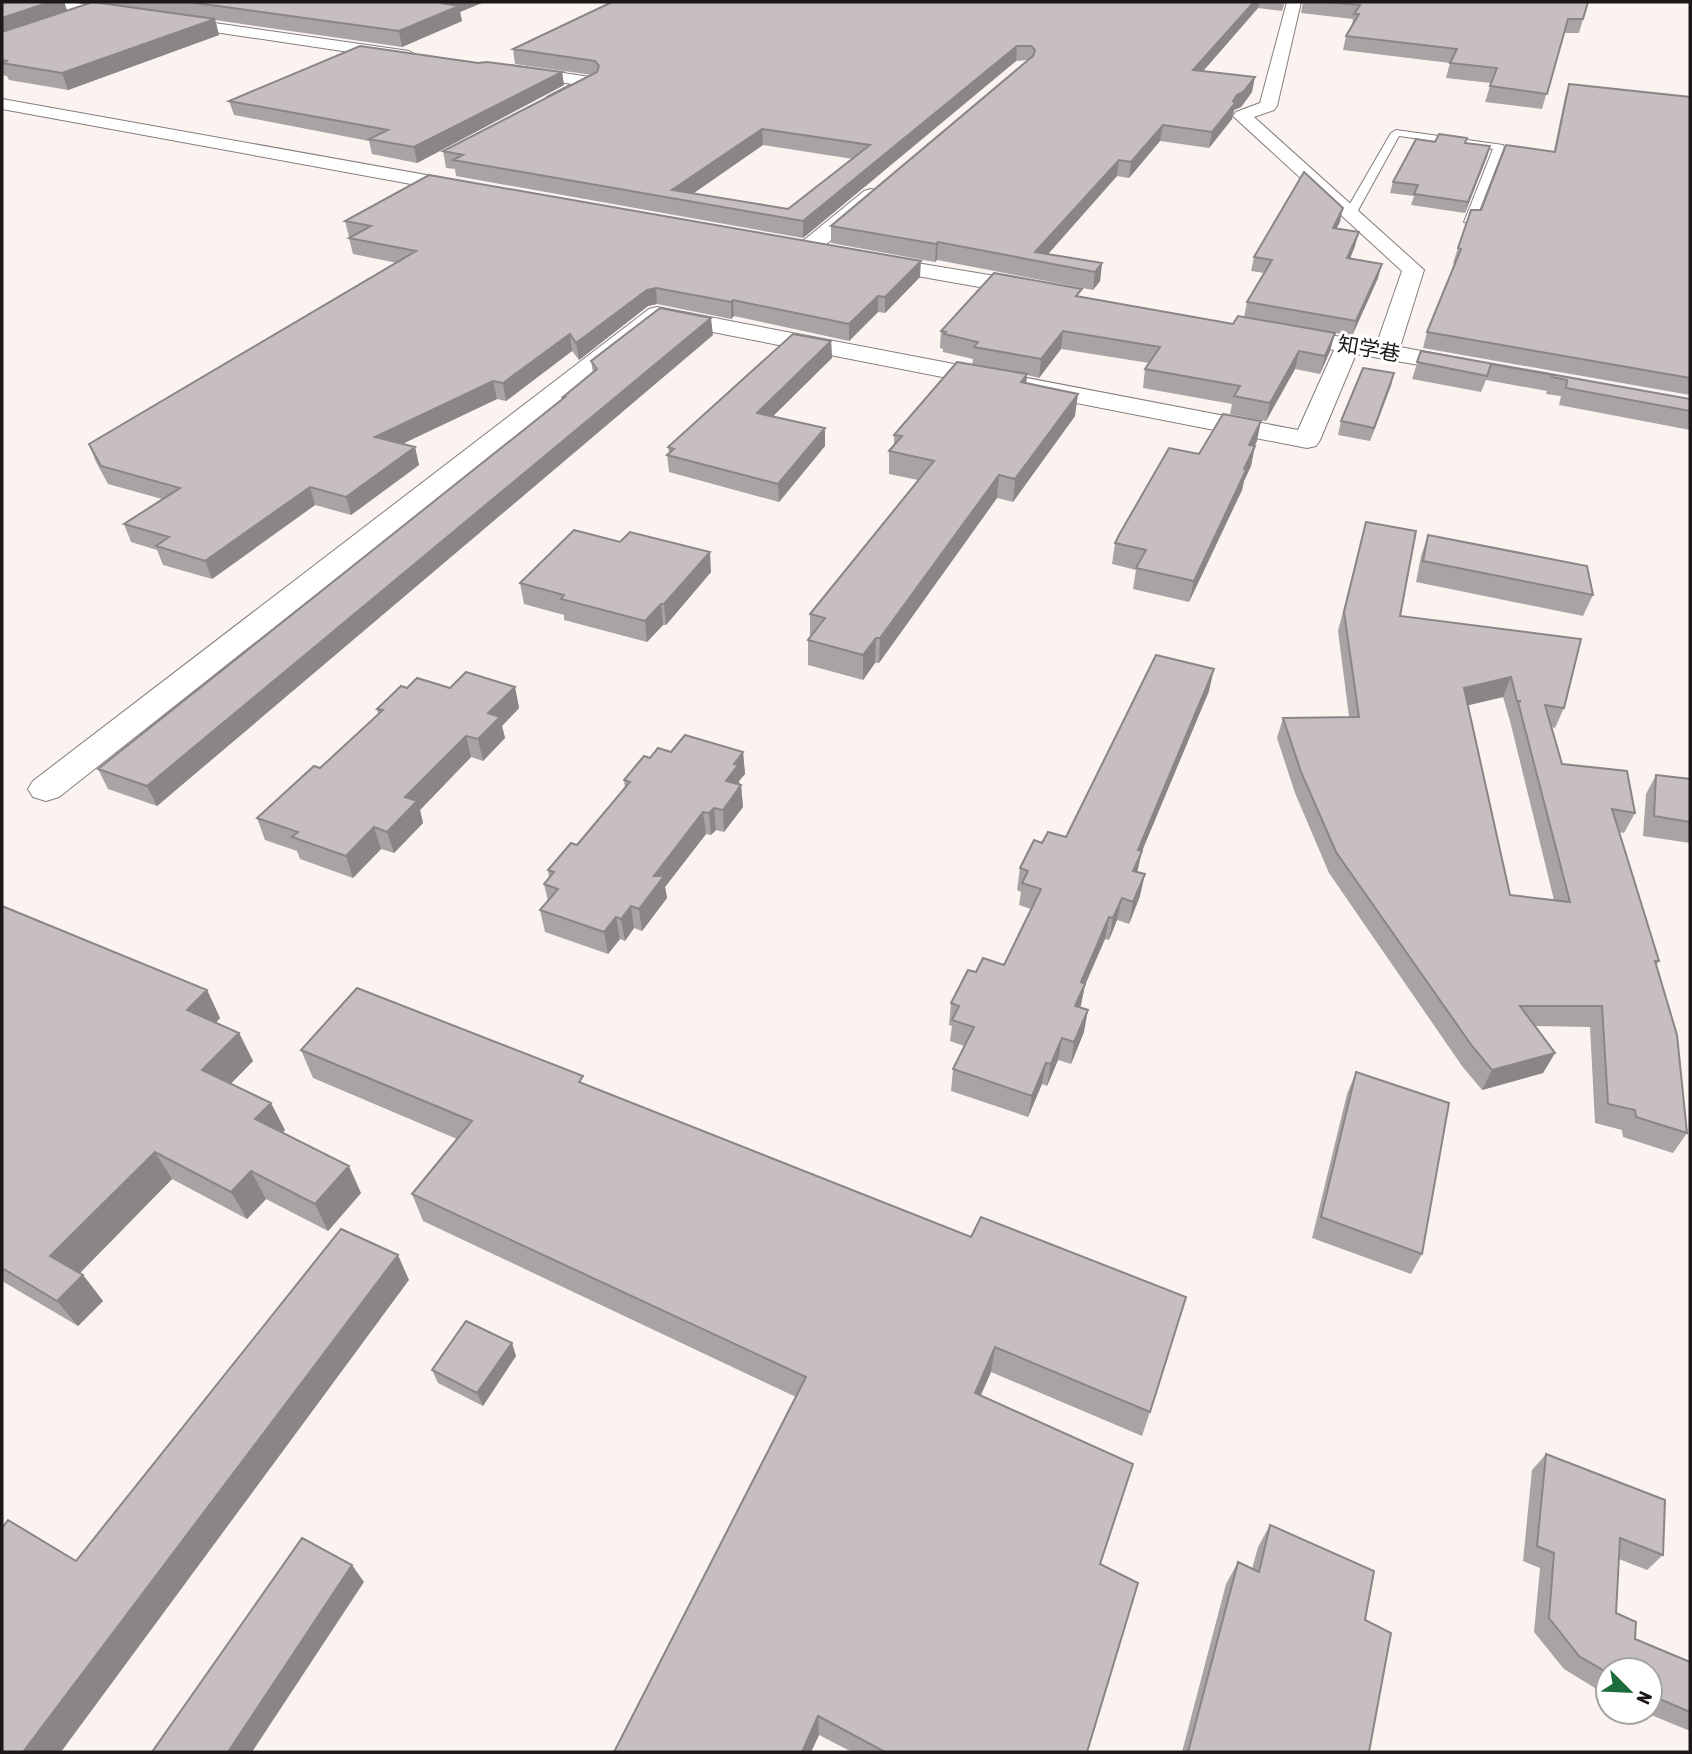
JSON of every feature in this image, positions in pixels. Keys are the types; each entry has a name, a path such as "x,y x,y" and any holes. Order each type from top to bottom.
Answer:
{"street":[{"path":"41,2 426,58"},
{"path":"63,22 125,2"},
{"path":"1294,2 1268,106 1242,116 1413,270 1386,352"},
{"path":"495,68 590,82 541,108"},
{"path":"2,104 488,192"},
{"path":"407,178 432,165"},
{"path":"806,250 889,180"},
{"path":"780,245 1063,295"},
{"path":"46,789 657,314 1307,440 1348,345"},
{"name":"知学巷","path":"1253,329 1492,371"}],"lane":[{"path":"1350,214 1396,133 1499,147 1470,222"}],"building":[{"path":"2,2 50,2 2,18"},
{"path":"93,2 215,19 62,73 2,63 8,61 2,60 2,32"},
{"path":"189,2 445,2 441,3 459,6 399,31"},
{"path":"612,2 1254,2 1193,70 1255,77 1243,92 1237,95 1233,101 1235,103 1212,132 1163,125 1131,162 1119,160 1035,252 1102,263 1095,272 938,242 936,244 831,226 1033,56 1035,50 1031,46 1017,46 803,221 453,160 463,155 443,151 597,72 599,66 595,61 513,49","holes":["762,129 870,145 788,209 672,190"]},
{"path":"1326,2 1588,2 1583,19 1568,19 1547,94 1490,86 1497,68 1450,63 1457,49 1346,36 1359,14 1354,14 1360,5"},
{"path":"360,46 562,72 414,147 369,139 388,130 229,101"},
{"path":"1569,84 1690,97 1690,378 1427,332 1461,249 1458,248 1471,210 1481,210 1506,145 1555,152"},
{"path":"1439,134 1467,138 1465,143 1490,146 1468,202 1414,194 1418,185 1393,182 1416,139 1435,142"},
{"path":"1304,172 1343,208 1333,228 1359,232 1347,258 1382,264 1356,321 1247,302 1272,260 1254,257"},
{"path":"429,175 921,261 885,297 878,296 849,324 733,300 731,302 656,288 647,290 576,343 570,334 503,383 493,381 375,437 415,447 346,497 310,487 205,561 156,546 169,537 124,524 180,488 101,466 89,444 416,251 349,238 371,226 345,221"},
{"path":"994,273 1082,289 1076,296 1233,324 1238,316 1335,333 1325,356 1299,351 1270,403 1234,396 1240,386 1145,369 1160,347 1063,331 1041,359 974,347 978,342 944,334 946,332 941,331"},
{"path":"660,308 711,318 147,786 98,769 565,397 597,369 591,361"},
{"path":"793,334 831,341 757,413 825,428 778,484 667,455 674,449 668,447"},
{"path":"1421,351 1690,399 1690,411 1566,388 1567,380 1552,377 1553,375 1491,364 1487,376 1417,362"},
{"path":"957,362 1027,374 1021,382 1078,394 1015,479 999,475 880,638 876,638 863,655 808,640 825,618 810,614 934,461 889,451 902,436 894,435"},
{"path":"1363,368 1394,373 1374,428 1341,421"},
{"path":"1223,414 1261,421 1249,445 1255,446 1244,469 1246,470 1194,581 1136,568 1146,550 1115,543 1119,535 1169,448 1199,454"},
{"path":"1366,522 1416,531 1400,616 1581,639 1564,708 1545,705 1562,764 1627,771 1635,813 1612,809 1659,961 1655,961 1677,1035 1687,1133 1636,1117 1635,1110 1608,1104 1602,1006 1520,1006 1555,1053 1492,1070 1472,1046 1336,852 1301,772 1283,718 1359,717 1344,612","holes":["1511,677 1517,701 1521,701 1518,702 1570,902 1510,895 1464,688"]},
{"path":"574,530 620,542 630,532 710,552 664,604 645,621 561,599 564,595 520,583"},
{"path":"1428,535 1587,566 1593,595 1423,561"},
{"path":"1156,655 1214,669 1138,850 1142,851 1133,871 1145,874 1133,902 1122,898 1113,918 1109,917 1081,982 1085,984 1075,1006 1088,1010 1074,1042 1062,1038 1051,1064 1046,1063 1032,1096 953,1069 974,1027 952,1020 959,1006 951,1003 968,970 976,972 983,958 1004,965 1041,889 1022,883 1028,871 1020,868 1034,840 1042,843 1048,832 1066,837"},
{"path":"466,672 515,687 488,713 500,717 478,739 466,736 405,797 417,801 387,832 374,827 346,856 292,837 298,832 257,818 314,766 320,768 332,757 383,710 377,709 401,686 407,688 417,678 450,688"},
{"path":"685,735 743,752 734,764 738,765 726,781 741,785 723,810 714,808 709,813 703,812 654,876 664,876 639,909 631,906 621,919 616,917 604,932 540,910 558,889 544,884 554,872 548,870 571,843 577,845 630,782 624,780 644,756 650,758 658,748 671,752"},
{"path":"1656,775 1690,779 1690,822 1654,816"},
{"path":"2,906 207,990 187,1010 239,1033 202,1070 271,1103 255,1119 349,1166 315,1204 251,1171 231,1192 155,1152 50,1256 83,1275 57,1301 2,1268"},
{"path":"357,988 583,1076 579,1082 971,1237 981,1217 1186,1297 1150,1412 995,1347 975,1393 1133,1464 1100,1564 1138,1583 1087,1752 885,1752 818,1716 802,1752 614,1752 806,1377 412,1194 472,1121 301,1050"},
{"path":"1356,1072 1449,1103 1422,1254 1321,1217"},
{"path":"341,1229 398,1255 23,1752 2,1752 2,1528 8,1520 76,1561"},
{"path":"466,1321 512,1343 477,1393 432,1370"},
{"path":"1546,1454 1665,1500 1663,1555 1620,1538 1616,1613 1636,1622 1635,1639 1690,1662 1690,1712 1664,1701 1664,1656 1594,1656 1594,1665 1579,1656 1549,1618 1554,1553 1537,1546"},
{"path":"1270,1525 1374,1571 1365,1620 1391,1633 1369,1752 1188,1752 1238,1562 1259,1572"},
{"path":"302,1538 352,1565 228,1752 152,1752"}]}
